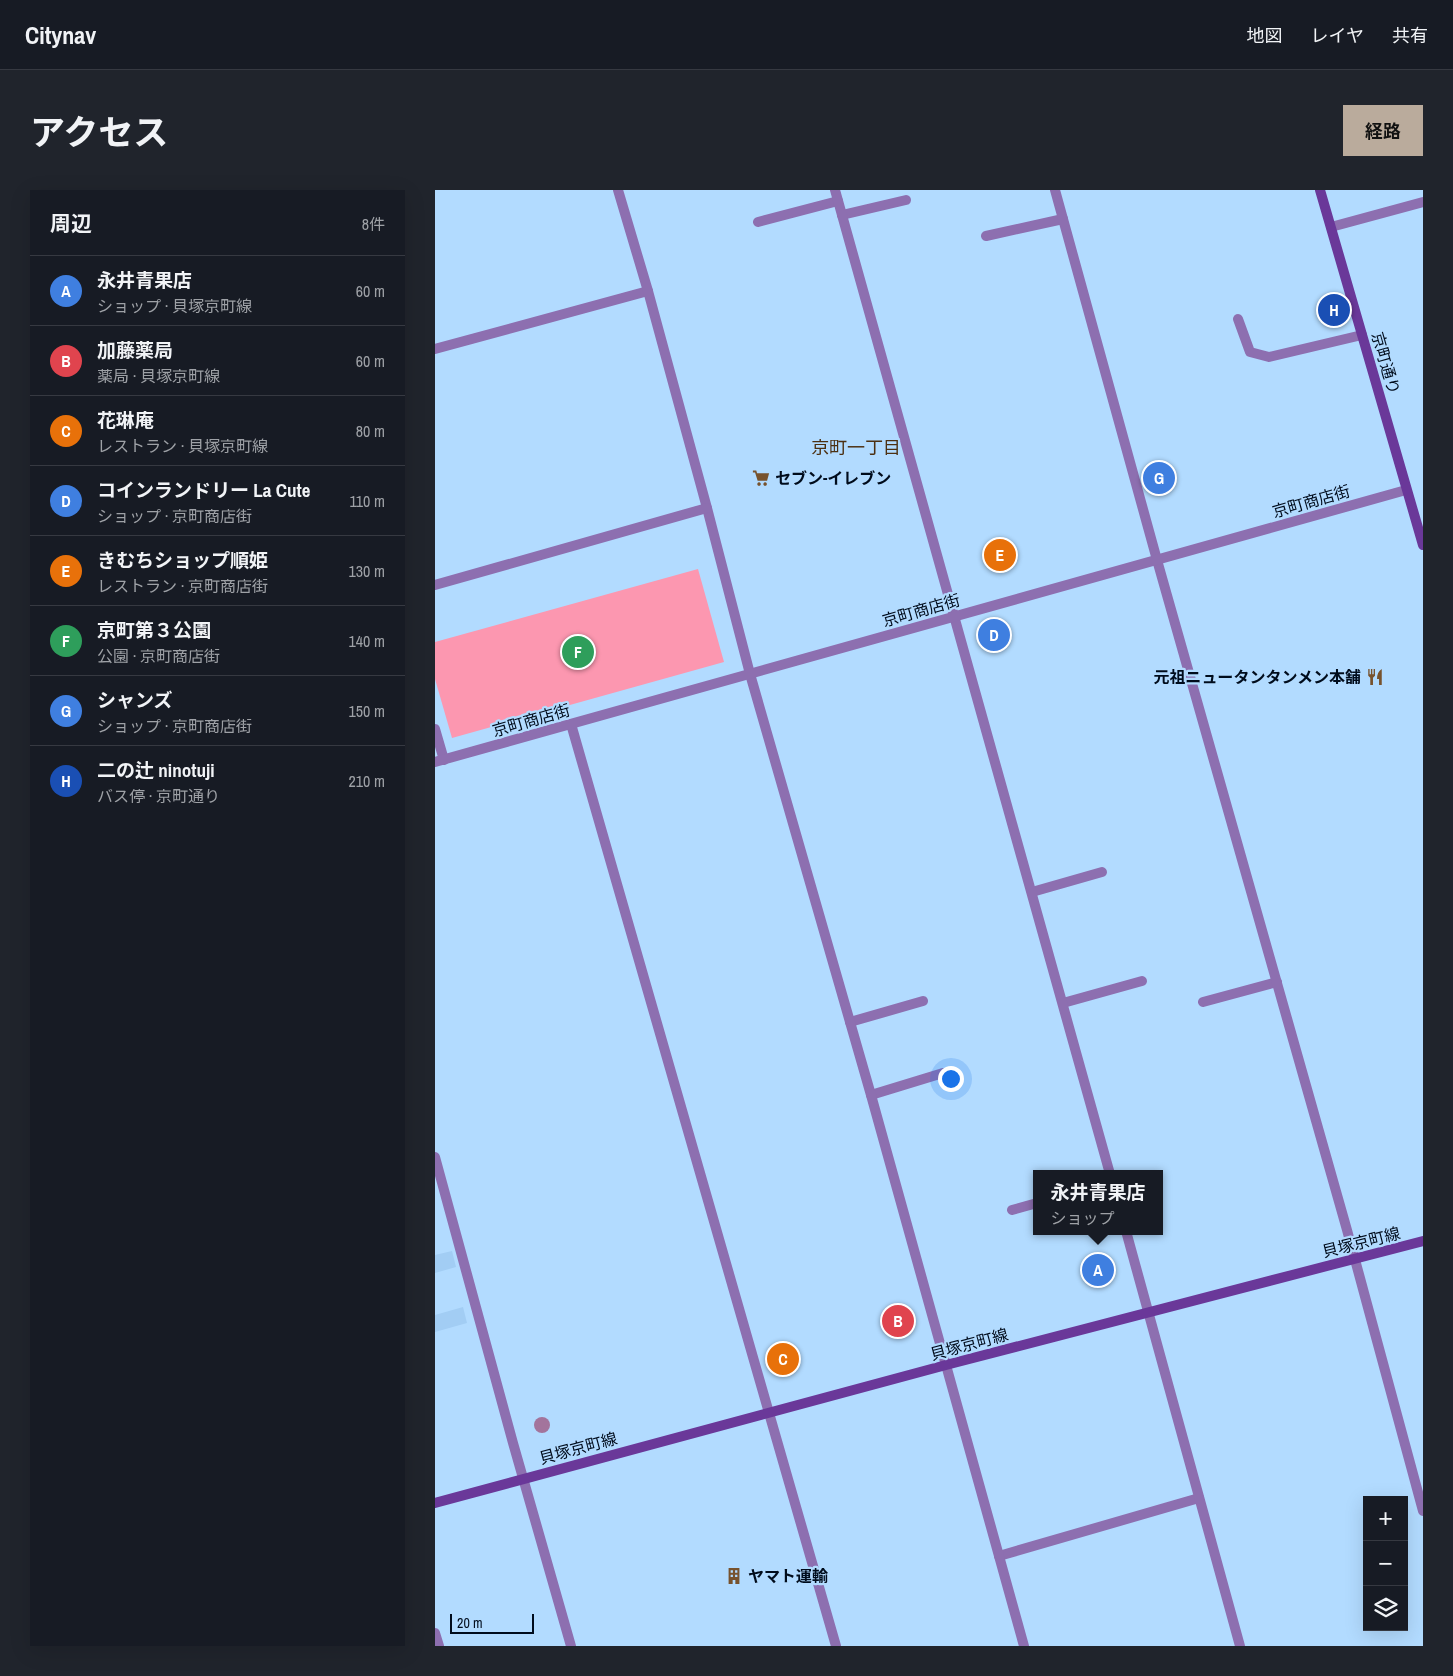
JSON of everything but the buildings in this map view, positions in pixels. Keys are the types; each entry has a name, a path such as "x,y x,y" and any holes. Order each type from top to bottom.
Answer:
{"street":[{"path":"617,190 648,291 707,508 749,674 871,1095 1024,1646"},
{"path":"835,190 1109,1170"},
{"path":"1055,190 1157,560 1355,1259 1423,1511"},
{"name":"京町通り","path":"1320,190 1423,545"},
{"path":"842,216 907,200"},
{"path":"758,222 838,201"},
{"path":"1331,228 1423,202"},
{"path":"986,236 1063,219"},
{"path":"435,349 648,291"},
{"path":"1238,319 1250,352 1269,357 1362,335"},
{"name":"京町商店街","path":"439,761 1406,490"},
{"path":"435,585 707,508"},
{"path":"571,724 836,1646"},
{"path":"435,729 439,761"},
{"path":"1032,892 1102,872"},
{"path":"1063,1003 1142,981"},
{"path":"1203,1002 1277,982"},
{"path":"850,1022 923,1001"},
{"path":"871,1095 943,1074"},
{"path":"435,1157 571,1646"},
{"path":"1012,1210 1033,1204"},
{"path":"1127,1235 1240,1646"},
{"name":"貝塚京町線","path":"435,1503 946,1365 1423,1241"},
{"path":"999,1556 1199,1498"},
{"path":"435,1633 439,1646"}],"shaded area":[{"path":"698,569 724,662 452,738 435,679 435,642"},
{"path":"452,1251 456,1267 435,1273 435,1255"},
{"path":"463,1307 467,1323 435,1332 435,1315"}],"place":[{"name":"二の辻 ninotuji","path":"1334,310"},
{"name":"セブン-イレブン","path":"761,478"},
{"name":"シャンズ","path":"1159,478"},
{"name":"きむちショップ順姫","path":"1000,555"},
{"name":"コインランドリー La Cute","path":"994,635"},
{"name":"京町第３公園","path":"578,652"},
{"name":"元祖ニュータンタンメン本舗","path":"1375,677"},
{"name":"永井青果店","path":"1098,1270"},
{"name":"加藤薬局","path":"898,1321"},
{"name":"花琳庵","path":"783,1359"},
{"name":"ヤマト運輸","path":"734,1576"}],"district":[{"name":"京町一丁目","path":"856,447"}]}
